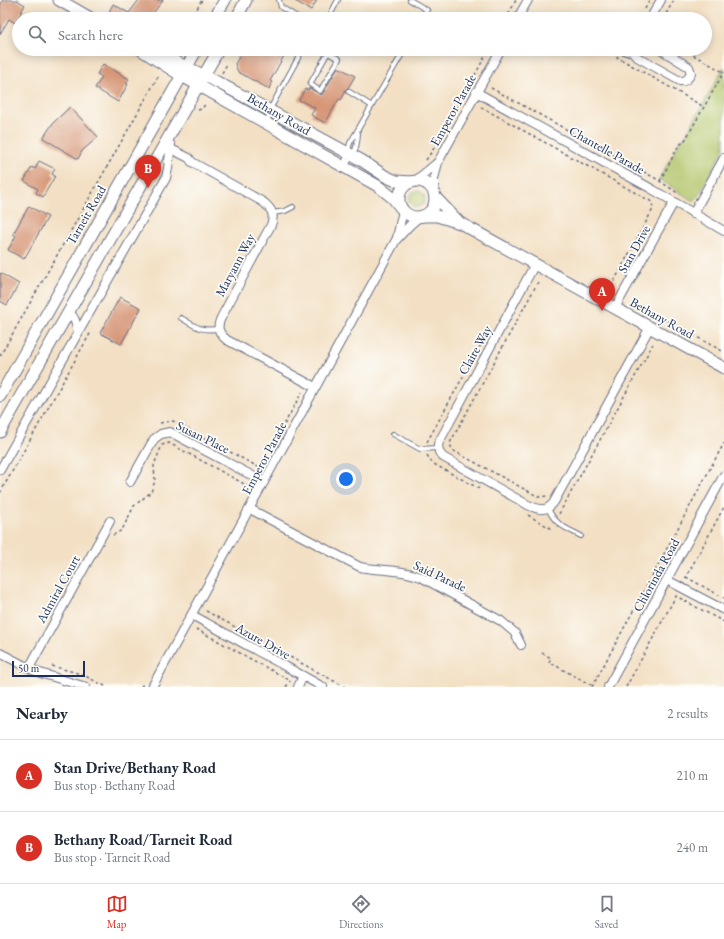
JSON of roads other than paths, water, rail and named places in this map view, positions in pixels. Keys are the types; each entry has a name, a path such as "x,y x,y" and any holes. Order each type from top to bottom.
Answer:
{"street":[{"path":"59,0 80,12"},
{"path":"218,12 225,0"},
{"path":"240,12 246,0"},
{"path":"521,12 528,0"},
{"path":"654,12 661,0"},
{"name":"Bethany Road","path":"154,56 201,80 269,111 350,155 390,179 403,182 414,182"},
{"name":"Bethany Road","path":"162,56 184,71"},
{"name":"Tarneit Road","path":"0,396 193,56"},
{"path":"0,432 215,56"},
{"name":"Emperor Parade","path":"434,195 434,179 438,162 497,56"},
{"path":"636,56 680,81 685,81 691,73 689,66 672,56"},
{"name":"Bethany Road","path":"201,80 268,124 378,186 394,198 402,209"},
{"name":"Chantelle Parade","path":"476,92 650,188 724,231"},
{"path":"0,470 166,178 171,132"},
{"path":"170,149 189,158 192,162"},
{"path":"693,214 724,158"},
{"path":"169,160 192,162 263,202 273,213"},
{"name":"Emperor Parade","path":"414,182 438,162"},
{"path":"414,182 424,183 432,189 434,195 435,202 431,211 421,217 410,216 402,209 399,197 407,184 414,182"},
{"name":"Bethany Road","path":"434,195 446,210 460,223"},
{"name":"Stan Drive","path":"615,308 674,202"},
{"name":"Emperor Parade","path":"396,240 402,209"},
{"name":"Maryann Way","path":"218,328 222,316 271,226 273,213"},
{"name":"Bethany Road","path":"421,217 438,216 460,223 724,368"},
{"name":"Emperor Parade","path":"152,687 396,240 409,226 421,217"},
{"name":"Claire Way","path":"438,448 440,439 535,264"},
{"path":"0,401 14,384 53,316 60,311 72,314 78,333"},
{"path":"438,448 443,457 528,505 540,510 548,508 558,497 650,327"},
{"path":"218,328 222,336 227,340 315,388"},
{"name":"Susan Place","path":"130,482 154,439 161,434 170,432 264,482"},
{"name":"Chlorinda Road","path":"608,687 724,475"},
{"name":"Said Parade","path":"250,509 360,567 372,570 410,573 421,577 501,620 515,633 521,645"},
{"name":"Admiral Court","path":"29,668 110,521"},
{"path":"667,580 724,610"},
{"name":"Azure Drive","path":"192,615 323,687"},
{"path":"0,653 29,668 86,687"},
{"path":"298,686 303,676"}],"lane":[{"path":"279,0 281,6 290,12"},
{"path":"332,12 338,0"},
{"path":"410,0 427,10 426,12"},
{"path":"268,124 269,111 299,56"},
{"path":"326,56 310,84 320,91 339,59 335,56"},
{"path":"350,155 350,143 401,56"},
{"path":"348,91 372,106"},
{"path":"344,167 350,155 357,147 358,130"},
{"path":"273,213 285,211 293,207"},
{"path":"181,318 200,329 205,330 218,328"},
{"path":"393,434 420,449 438,448"},
{"path":"548,508 554,520 581,536"}],"place":[{"name":"Bethany Road/Tarneit Road","path":"148,188"},
{"name":"Stan Drive/Bethany Road","path":"602,311"}]}
